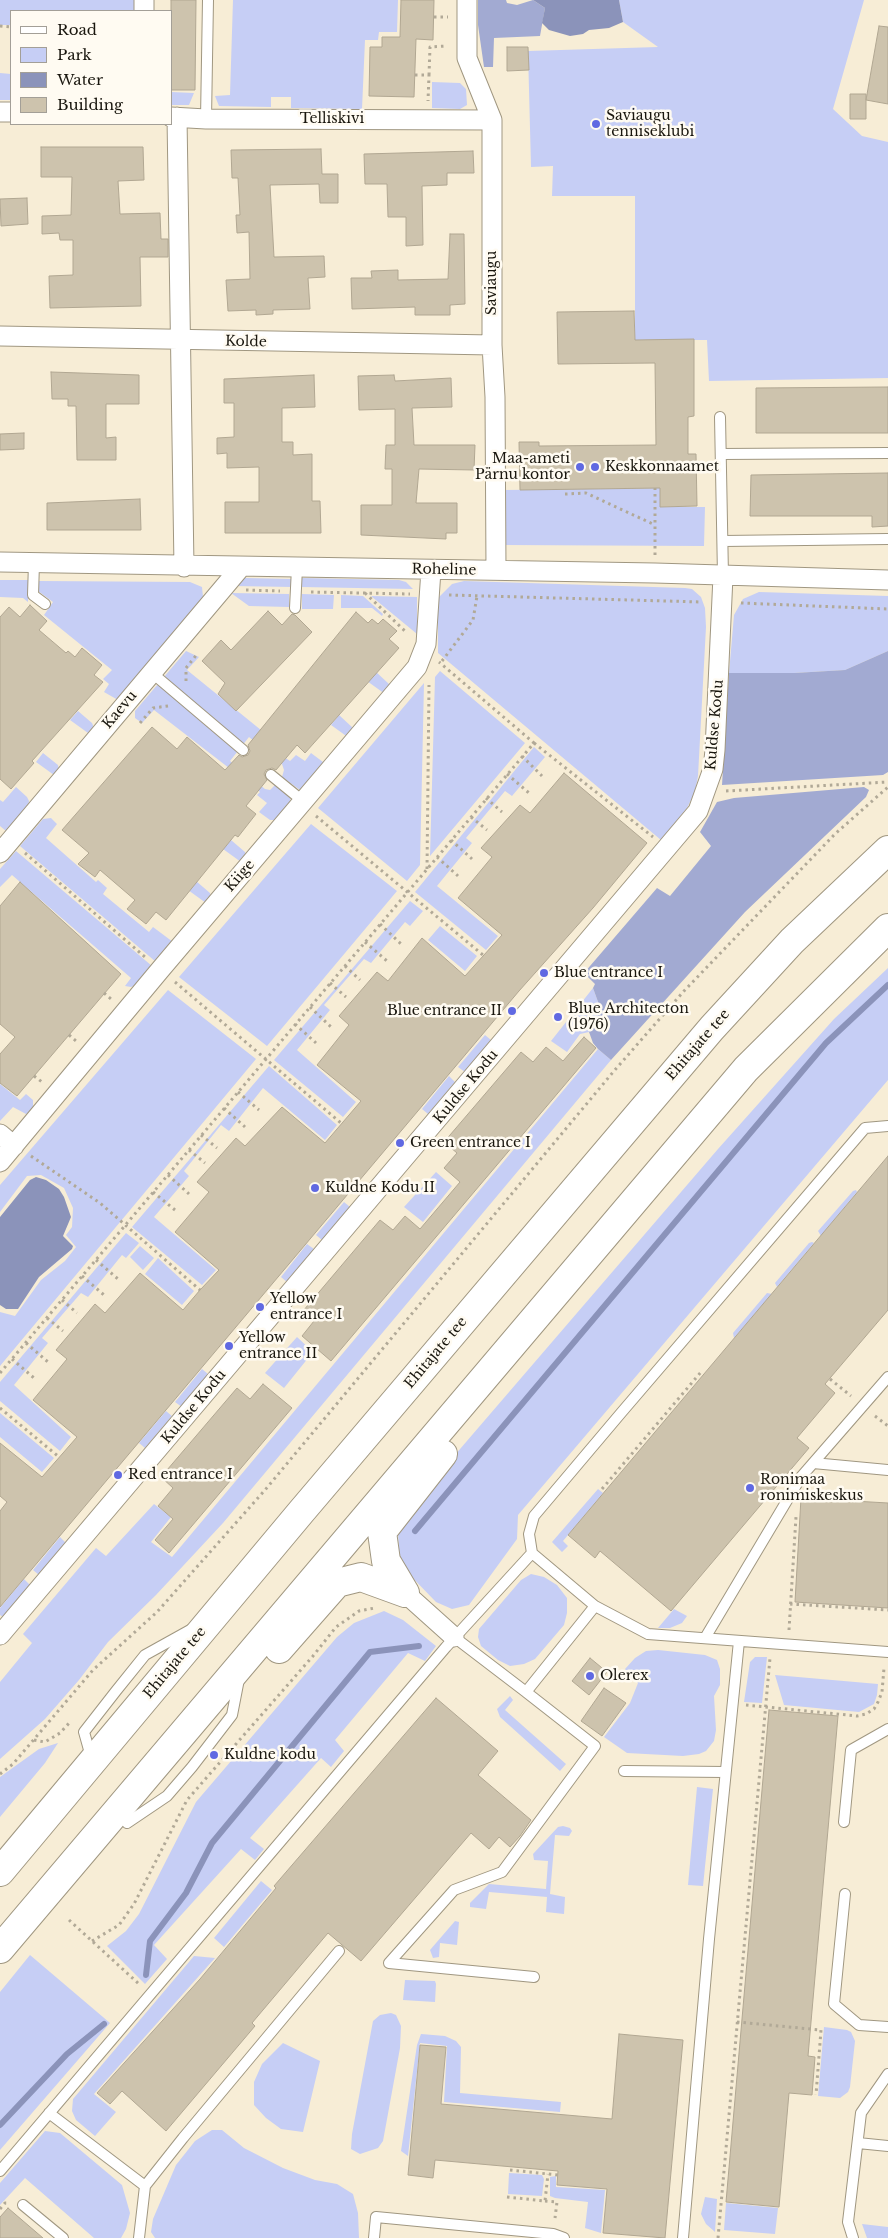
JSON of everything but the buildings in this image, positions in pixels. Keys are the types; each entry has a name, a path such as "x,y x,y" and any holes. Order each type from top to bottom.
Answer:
{"highway":[{"name":"Ehitajate tee","path":"0,1872 712,1028 792,941 888,850"},
{"path":"0,1950 746,1069 888,928"},
{"path":"405,1593 386,1561 382,1532 454,1439 464,1402"},
{"path":"77,1860 127,1823 337,1583 361,1577 405,1593"},
{"path":"0,1842 34,1804 91,1764"}],"street":[{"name":"Saviaugu","path":"467,0 467,58 492,120 492,345 496,570"},
{"name":"Telliskivi","path":"174,117 206,119 492,120"},
{"path":"174,117 181,341 184,567"},
{"name":"Kolde","path":"0,336 181,341 492,345"},
{"name":"Roheline","path":"0,562 240,568 654,573 888,580"},
{"name":"Kaevu","path":"0,853 240,568"},
{"name":"Kiige","path":"0,1162 7,1140 160,970 417,667 425,650 431,570"},
{"name":"Kuldse Kodu","path":"0,1636 668,849 698,811 713,769 723,576"},
{"path":"405,1593 454,1637"}],"lane":[{"path":"206,119 208,0"},
{"path":"720,417 723,576"},
{"path":"721,454 888,453"},
{"path":"723,541 888,539"},
{"path":"34,563 33,595 45,604"},
{"path":"295,608 297,568"},
{"path":"151,672 243,750"},
{"path":"271,776 303,803"},
{"path":"887,1652 648,1634 595,1606 532,1553 528,1534 534,1516 865,1128 888,1126"},
{"path":"705,1638 801,1477 888,1377"},
{"path":"813,1463 888,1470"},
{"path":"0,2171 454,1637 532,1553"},
{"path":"526,1692 595,1606"},
{"path":"454,1637 595,1746 502,1872 454,1890 388,1963 534,1977"},
{"path":"684,2238 731,1704 739,1641"},
{"path":"235,1700 241,1665"},
{"path":"844,1822 851,1750 888,1729"},
{"path":"624,1771 725,1772"},
{"path":"845,1894 834,2004 859,2025 888,2027"},
{"path":"139,2238 145,2186 195,2123 339,1951"},
{"path":"851,2237 848,2222 861,2113 888,2074"},
{"path":"49,2113 145,2186"},
{"path":"858,2143 888,2146"},
{"path":"23,2205 63,2238"},
{"path":"374,2238 376,2217 553,2234 564,2238"}],"path":[{"path":"447,27 448,9"},
{"path":"434,17 448,17"},
{"path":"428,119 430,47 447,47 447,37"},
{"path":"415,75 429,75"},
{"path":"654,573 656,488"},
{"path":"564,494 586,493 655,525"},
{"path":"365,593 425,650 534,743 668,849"},
{"path":"435,669 473,620 477,596"},
{"path":"186,689 186,668 198,653"},
{"path":"427,869 429,675"},
{"path":"140,723 152,708 173,705"},
{"path":"0,1373 534,743"},
{"path":"522,756 542,776"},
{"path":"507,774 528,792"},
{"path":"706,792 888,782"},
{"path":"0,1774 14,1764 93,1670 157,1612 265,1490 614,1071 684,992 835,834 888,787"},
{"path":"486,798 502,812"},
{"path":"303,803 484,955"},
{"path":"470,817 487,830"},
{"path":"451,840 472,859"},
{"path":"437,857 458,876"},
{"path":"380,924 401,944"},
{"path":"365,942 387,960"},
{"path":"344,966 360,980"},
{"path":"330,983 346,997"},
{"path":"310,1007 331,1026"},
{"path":"295,1024 316,1043"},
{"path":"238,1092 260,1110"},
{"path":"224,1108 245,1127"},
{"path":"202,1135 217,1148"},
{"path":"7,1140 100,1203 124,1226 200,1290"},
{"path":"189,1150 204,1163"},
{"path":"168,1175 189,1194"},
{"path":"154,1192 175,1210"},
{"path":"96,1260 118,1278"},
{"path":"82,1276 104,1295"},
{"path":"62,1300 77,1313"},
{"path":"47,1318 62,1331"},
{"path":"26,1343 48,1362"},
{"path":"12,1359 34,1378"},
{"path":"602,1489 701,1372"},
{"path":"0,1408 59,1457"},
{"path":"801,1494 820,1495"},
{"path":"788,1644 796,1508"},
{"path":"790,1604 888,1610"},
{"path":"92,1941 119,1925 134,1904 188,1800 336,1627 358,1611 382,1607"},
{"path":"718,2238 772,1643"},
{"path":"731,1704 856,1716 866,1714 874,1709 882,1692 887,1652"},
{"path":"69,1920 151,1994"},
{"path":"737,2022 821,2030 816,2095"},
{"path":"510,2170 558,2174"},
{"path":"545,2200 548,2174"},
{"path":"507,2197 557,2202 553,2234"}],"green space":[{"path":"0,0 139,0 137,10 10,10 10,25 0,25"},
{"path":"233,0 398,0 397,32 379,32 378,40 365,40 362,109 291,108 291,97 271,97 271,107 219,106 215,96 230,95"},
{"path":"619,0 864,0 833,109 862,136 888,142 888,378 709,381 707,340 635,340 635,196 552,196 553,166 531,167 528,51 658,47 623,22"},
{"path":"0,73 10,74 10,100 0,100"},
{"path":"432,82 460,83 466,89 467,105 460,109 432,108"},
{"path":"172,92 194,93 189,105 172,105"},
{"path":"660,488 661,507 705,507 704,546 504,545 505,490"},
{"path":"245,578 292,579 292,587 233,586"},
{"path":"302,578 399,580 406,582 413,589 301,587"},
{"path":"0,580 28,580 28,602 23,598 0,597"},
{"path":"39,581 190,582 202,587 203,597 118,700 104,692 109,684 103,679 112,670 44,615 53,602 38,591"},
{"path":"464,581 685,588 692,589 701,597 705,608 706,627 698,776 695,792 687,808 661,840 438,653 438,598 452,584"},
{"path":"759,592 888,596 888,651 845,670 794,673 729,673 734,615 743,599"},
{"path":"231,593 289,594 289,607 249,606"},
{"path":"302,594 334,595 333,609 302,609"},
{"path":"341,595 363,596 383,614 382,616 372,608 341,608"},
{"path":"371,596 417,597 417,634"},
{"path":"186,651 199,657 187,670 272,739 284,757 290,761 296,755 305,761 311,753 323,762 323,765 305,787 300,790 282,777 284,770 282,764 249,737 230,761 265,789 270,790 275,785 290,798 291,803 277,820 270,820 259,812 267,803 257,795 260,792 154,710 142,723 135,718 135,711"},
{"path":"375,671 389,684 390,689 385,694 367,681"},
{"path":"440,671 525,743 430,856 435,677"},
{"path":"424,683 420,865 407,881 318,808"},
{"path":"78,711 92,723 94,728 88,733 70,720"},
{"path":"339,715 353,728 349,738 331,725"},
{"path":"534,747 545,757 512,796 505,791 466,838 472,843 437,886 498,936 486,950 415,892"},
{"path":"43,753 58,765 59,770 54,775 36,762"},
{"path":"16,787 27,797 29,801 28,807 6,831 0,826 0,800 3,802"},
{"path":"51,818 57,824 46,838 96,882 98,880 107,888 103,894 149,932 153,927 173,942 156,962 20,846 43,819"},
{"path":"311,824 397,891 267,1046 179,977"},
{"path":"231,840 245,852 246,857 241,862 223,849"},
{"path":"16,851 152,966 136,985 131,987 125,986 131,978 12,875 0,887 0,869"},
{"path":"196,881 210,893 211,898 206,903 188,890"},
{"path":"410,901 423,911 410,926 405,922 371,963 364,959 324,1005 330,1010 297,1050 356,1102 343,1117 274,1060"},
{"path":"440,926 477,956 465,971 428,940"},
{"path":"888,968 888,1080 518,1515 517,1539 469,1605 452,1609 436,1602 403,1568 399,1551 398,1533 405,1513 718,1149 834,1019"},
{"path":"593,988 601,1010 589,1032 580,1034 567,1052 551,1041"},
{"path":"168,990 256,1059 0,1366 0,1312 15,1316 41,1280 65,1261 76,1247 66,1235 72,1227 73,1208 64,1188 41,1175 27,1176 0,1212 0,1185"},
{"path":"485,1035 491,1040 465,1072 458,1067"},
{"path":"598,1049 611,1060 223,1523 156,1595 108,1642 79,1680 45,1719 0,1759 0,1682 32,1643 23,1634 96,1548 106,1556 154,1504 171,1517 151,1542 172,1557"},
{"path":"269,1066 337,1125 325,1140 263,1088 229,1131 221,1125 184,1171 189,1176 154,1217 216,1270 202,1285 132,1227"},
{"path":"449,1076 455,1082 428,1114 422,1109"},
{"path":"0,1084 20,1100 26,1094 33,1100 33,1108 30,1113 26,1114 13,1107 0,1121"},
{"path":"436,1172 452,1186 423,1222 404,1207"},
{"path":"856,1190 857,1192 821,1236 818,1231 853,1191"},
{"path":"344,1202 350,1207 322,1240 316,1235"},
{"path":"126,1233 139,1243 126,1258 122,1255 88,1297 81,1293 42,1338 48,1343 14,1385 71,1437 60,1451 0,1401 0,1382"},
{"path":"809,1243 814,1243 777,1287 775,1283"},
{"path":"307,1244 314,1249 287,1282 281,1277"},
{"path":"140,1246 154,1258 143,1270 130,1257"},
{"path":"158,1258 194,1291 182,1305 145,1274"},
{"path":"767,1293 772,1294 734,1338 733,1333"},
{"path":"297,1337 313,1352 284,1388 265,1373"},
{"path":"202,1369 208,1374 182,1407 175,1402"},
{"path":"166,1411 172,1416 145,1448 139,1443"},
{"path":"0,1413 54,1458 42,1472 0,1437"},
{"path":"598,1489 603,1493 563,1541 568,1546 562,1552 552,1542"},
{"path":"60,1537 66,1543 39,1575 33,1570"},
{"path":"531,1574 544,1577 557,1585 567,1598 567,1613 564,1625 535,1659 524,1664 510,1666 498,1660 481,1646 478,1637 479,1629 521,1580"},
{"path":"24,1579 30,1585 3,1617 0,1615 0,1608"},
{"path":"674,1609 687,1616 682,1623 670,1628 658,1628"},
{"path":"384,1611 403,1620 436,1646 425,1661 408,1653 335,1740 344,1751 331,1767 321,1758 250,1838 264,1849 255,1860 241,1849 154,1945 167,1959 145,1984 107,1946 126,1931 139,1914 196,1802 337,1637 354,1623"},
{"path":"658,1650 705,1655 717,1660 720,1669 720,1685 714,1696 716,1730 714,1741 706,1751 683,1756 627,1753 604,1737 630,1703 638,1683 625,1669 635,1658 646,1651"},
{"path":"755,1657 767,1657 762,1703 744,1702 750,1662"},
{"path":"775,1675 878,1684 877,1695 874,1704 859,1712 784,1705"},
{"path":"510,1696 513,1700 505,1710 566,1764 560,1771 500,1717 497,1709"},
{"path":"58,1743 45,1763 0,1817 0,1777 39,1749"},
{"path":"697,1787 713,1789 703,1886 688,1885"},
{"path":"558,1827 570,1828 572,1831 569,1836 555,1835 550,1894 565,1897 564,1914 546,1912 547,1897 489,1892 486,1909 470,1907 470,1903 489,1884 546,1889 548,1861 534,1860 533,1854"},
{"path":"261,1881 272,1890 224,1947 214,1938"},
{"path":"455,1921 459,1922 457,1945 440,1943 439,1957 433,1958 430,1950"},
{"path":"30,1955 110,2023 0,2150 0,1992"},
{"path":"194,1956 215,1958 94,2094 116,2112 95,2136 76,2120 72,2111 73,2099"},
{"path":"405,1980 435,1981 435,2002 403,2000"},
{"path":"391,2013 396,2015 401,2026 400,2048 383,2141 378,2148 360,2154 351,2149 352,2134 373,2021 380,2015"},
{"path":"824,2027 847,2030 851,2032 855,2041 850,2087 848,2092 840,2098 818,2096"},
{"path":"421,2034 445,2036 456,2041 461,2047 460,2093 561,2102 560,2112 444,2102 447,2046 420,2043 408,2156 401,2151 417,2045"},
{"path":"283,2043 320,2061 303,2132 281,2129 266,2118 254,2105 254,2082 262,2064"},
{"path":"212,2130 222,2130 244,2148 283,2168 315,2180 337,2184 353,2194 358,2213 359,2238 155,2238 151,2232 153,2219 176,2165 195,2141"},
{"path":"45,2131 60,2133 122,2185 130,2213 126,2229 121,2238 94,2238 25,2178 0,2205 0,2183"},
{"path":"509,2173 542,2175 544,2179 542,2196 508,2194"},
{"path":"556,2176 556,2187 605,2190 601,2233 585,2228 588,2202 550,2196 550,2177"},
{"path":"705,2197 717,2199 715,2232 706,2224 701,2214"},
{"path":"726,2203 778,2208 775,2234 724,2230"},
{"path":"862,2224 888,2227 888,2238 867,2238"}],"shaded area":[{"path":"478,0 506,0 507,3 517,5 533,0 545,8 540,36 494,38 493,67 484,67 478,25"},
{"path":"888,651 888,772 883,775 722,785 729,673 794,673 845,670"},
{"path":"864,787 869,790 866,797 745,912 611,1060 598,1049 593,1043 589,1032 601,1010 593,988 595,984 584,973 657,888 670,896 711,846 700,832 717,802 734,798"}],"water":[{"path":"533,0 619,0 623,22 609,28 589,30 583,34 570,36 549,30 542,23 545,8"},
{"path":"36,1177 46,1180 59,1189 64,1197 71,1217 63,1236 73,1246 72,1249 39,1277 18,1309 6,1309 0,1305 0,1217 30,1180"}],"waterway":[{"path":"415,1531 826,1043 888,985"},
{"path":"146,1975 150,1941 186,1893 212,1843 370,1652 419,1646"},
{"path":"0,2125 67,2054 104,2024"}],"place":[{"name":"Saviaugu tenniseklubi","path":"596,124"},
{"name":"Maa-ameti Pärnu kontor","path":"580,467"},
{"name":"Keskkonnaamet","path":"595,467"},
{"name":"Blue entrance I","path":"544,973"},
{"name":"Blue entrance II","path":"512,1011"},
{"name":"Blue Architecton (1976)","path":"558,1017"},
{"name":"Green entrance I","path":"400,1143"},
{"name":"Kuldne Kodu II","path":"315,1188"},
{"name":"Yellow entrance I","path":"260,1307"},
{"name":"Yellow entrance II","path":"229,1346"},
{"name":"Red entrance I","path":"118,1475"},
{"name":"Ronimaa ronimiskeskus","path":"750,1488"},
{"name":"Olerex","path":"590,1676"},
{"name":"Kuldne kodu","path":"214,1755"}]}
